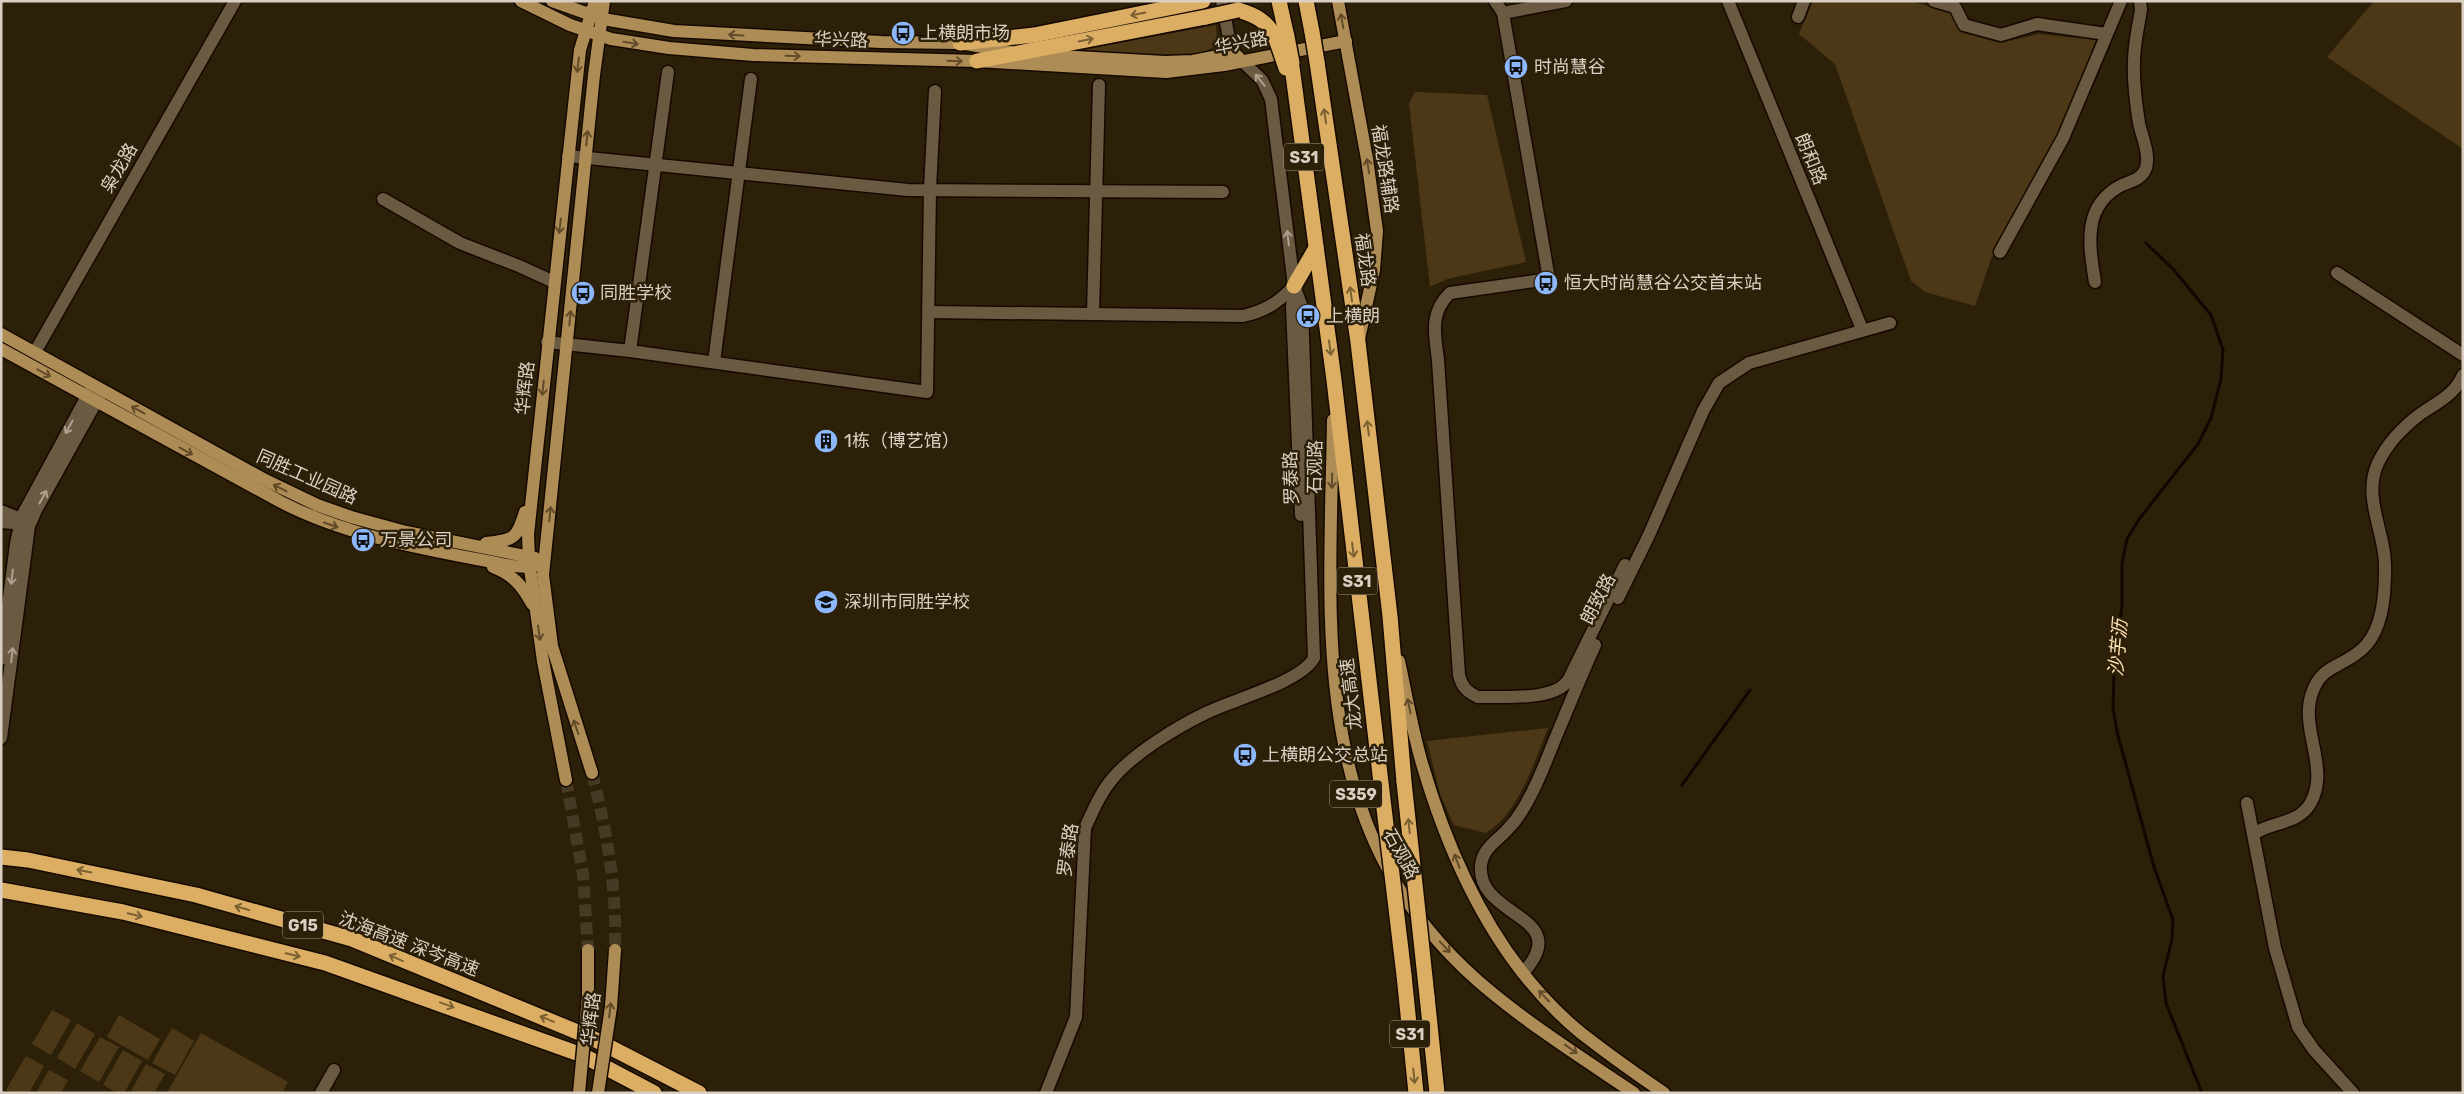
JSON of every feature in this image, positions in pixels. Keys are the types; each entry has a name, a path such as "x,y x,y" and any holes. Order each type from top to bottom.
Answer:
{"highway":[{"path":"960,43 1034,35 1203,1"},
{"name":"S31","path":"1279,1 1282,38 1295,96 1334,380"},
{"name":"福龙路","path":"1306,1 1317,62 1358,342 1390,616"},
{"path":"977,61 1022,54 1238,10 1260,18 1282,38"},
{"path":"1294,286 1316,248"},
{"name":"龙大高速","path":"1334,380 1404,975 1416,1093"},
{"name":"S31","path":"1390,616 1404,782 1437,1093"},
{"name":"沈海高速 深岑高速","path":"1,857 28,860 196,895 352,939 592,1038 699,1093"},
{"name":"G15","path":"1,890 123,912 325,963 582,1055 653,1092"}],"main road":[{"name":"华兴路","path":"521,1 584,31 600,36 669,48 753,55 977,61 1166,72 1198,70 1238,57"},
{"name":"华兴路","path":"552,1 603,19 658,29 709,34 881,42 960,43 1022,54 1165,62 1238,57 1346,41"},
{"name":"华辉路","path":"566,780 548,688 536,612 529,562 528,534 547,342 580,50 584,31 595,1"},
{"path":"592,773 552,646 544,588 544,562 585,158 604,1"},
{"name":"福龙路辅路","path":"1338,1 1367,159 1377,231 1374,270 1358,342"},
{"name":"同胜工业园路","path":"1,334 34,352 95,393 281,502 317,520 368,536 467,550 529,562 544,562"},
{"name":"同胜工业园路","path":"1,349 95,393"},
{"name":"石观路","path":"1334,380 1330,605 1334,683 1346,761 1372,840 1410,905 1434,936 1478,980 1516,1010 1634,1093"},
{"path":"467,550 514,537 520,529 533,485"},
{"path":"467,550 514,578 524,589 536,612"},
{"path":"1390,616 1420,758 1456,860 1480,908 1523,973 1581,1032 1664,1093"},
{"name":"华辉路","path":"580,1093 588,997 588,950"},
{"name":"华辉路","path":"598,1093 611,1007 615,950"}],"street":[{"name":"枭龙路","path":"34,352 235,1"},
{"path":"1222,1 1230,44 1238,57"},
{"path":"1495,1 1503,13 1549,279 1450,294 1437,310 1433,322 1438,360 1459,675 1462,684 1468,692 1478,697 1547,694 1562,689 1569,679 1625,565"},
{"path":"1503,13 1566,1"},
{"name":"朗和路","path":"1728,1 1862,329"},
{"path":"1798,17 1804,1"},
{"path":"1934,1 1955,7 1964,25 2001,35 2038,24 2106,34"},
{"path":"2000,252 2063,138 2121,1"},
{"path":"2095,282 2089,244 2096,212 2103,199 2117,188 2140,177 2146,168 2147,157 2139,123 2134,63 2141,10 2140,1"},
{"name":"罗泰路","path":"1046,1093 1076,1017 1085,828 1097,802 1112,778 1129,762 1161,740 1206,713 1292,677 1308,667 1292,307 1294,286 1271,99 1262,80 1238,57"},
{"path":"630,351 668,72"},
{"path":"714,362 751,79"},
{"path":"1093,313 1099,85"},
{"path":"547,342 714,362 927,392 930,189 935,91"},
{"path":"568,156 908,190 1223,192"},
{"path":"383,199 460,243 554,282"},
{"path":"2337,273 2463,355"},
{"path":"929,312 1243,316 1269,308 1282,299 1294,286"},
{"name":"朗致路","path":"1523,973 1538,952 1539,937 1534,929 1503,905 1490,891 1481,872 1482,859 1489,846 1509,828 1534,789 1597,640 1645,543 1710,398 1719,383 1749,363 1862,329 1890,323"},
{"path":"2255,833 2290,821 2309,807 2318,784 2309,718 2312,691 2327,669 2356,654 2369,644 2382,614 2384,554 2373,502 2373,479 2377,464 2388,445 2402,429 2447,398 2457,387 2463,375"},
{"path":"1,659 24,522 30,498 95,393"},
{"path":"1,511 24,522"},
{"path":"1,522 24,522"},
{"path":"1,738 24,522"},
{"path":"2247,803 2255,833 2276,948 2298,1027 2314,1050 2353,1093"},
{"path":"321,1093 334,1070"}],"shaded area":[{"path":"1813,1 1910,1 1951,12 1960,32 2000,43 2039,34 2096,40 2060,136 1992,256 1975,306 1925,292 1911,281 1835,64 1799,34"},
{"path":"2374,1 2463,1 2463,149 2327,57"},
{"path":"1216,25 1217,44 1206,50 1191,54 1151,56 1077,51"},
{"path":"1415,92 1487,95 1526,262 1447,279 1430,287 1409,104"},
{"path":"1548,728 1524,786 1507,814 1497,825 1486,833 1454,825 1440,794 1427,741"},
{"path":"52,1010 71,1020 51,1055 32,1044"},
{"path":"119,1015 160,1039 148,1060 107,1037"},
{"path":"77,1023 95,1034 75,1069 57,1058"},
{"path":"172,1028 194,1041 175,1075 152,1063"},
{"path":"201,1033 288,1082 282,1093 167,1093"},
{"path":"100,1037 119,1047 99,1082 80,1071"},
{"path":"123,1050 142,1061 124,1093 117,1093 103,1085"},
{"path":"26,1056 44,1066 29,1093 10,1093 6,1090"},
{"path":"146,1064 165,1074 154,1093 130,1093"},
{"path":"49,1070 68,1080 61,1093 36,1093"}],"waterway":[{"name":"沙芋沥","path":"2146,243 2173,269 2211,315 2223,350 2221,379 2211,418 2198,444 2140,518 2127,539 2122,563 2122,605 2114,673 2113,708 2117,732 2154,867 2173,920 2172,939 2163,976 2166,1003 2202,1093"},
{"path":"1682,785 1750,690"}],"tunnel":[{"path":"592,773 602,817 613,883 615,950"},
{"path":"566,780 583,874 588,950"}],"place":[{"name":"上横朗市场","path":"903,33"},
{"name":"时尚慧谷","path":"1516,67"},
{"name":"恒大时尚慧谷公交首末站","path":"1546,283"},
{"name":"同胜学校","path":"583,293"},
{"name":"上横朗","path":"1308,316"},
{"name":"1栋（博艺馆）","path":"826,441"},
{"name":"万景公司","path":"363,540"},
{"name":"深圳市同胜学校","path":"826,602"},
{"name":"上横朗公交总站","path":"1245,755"}]}
